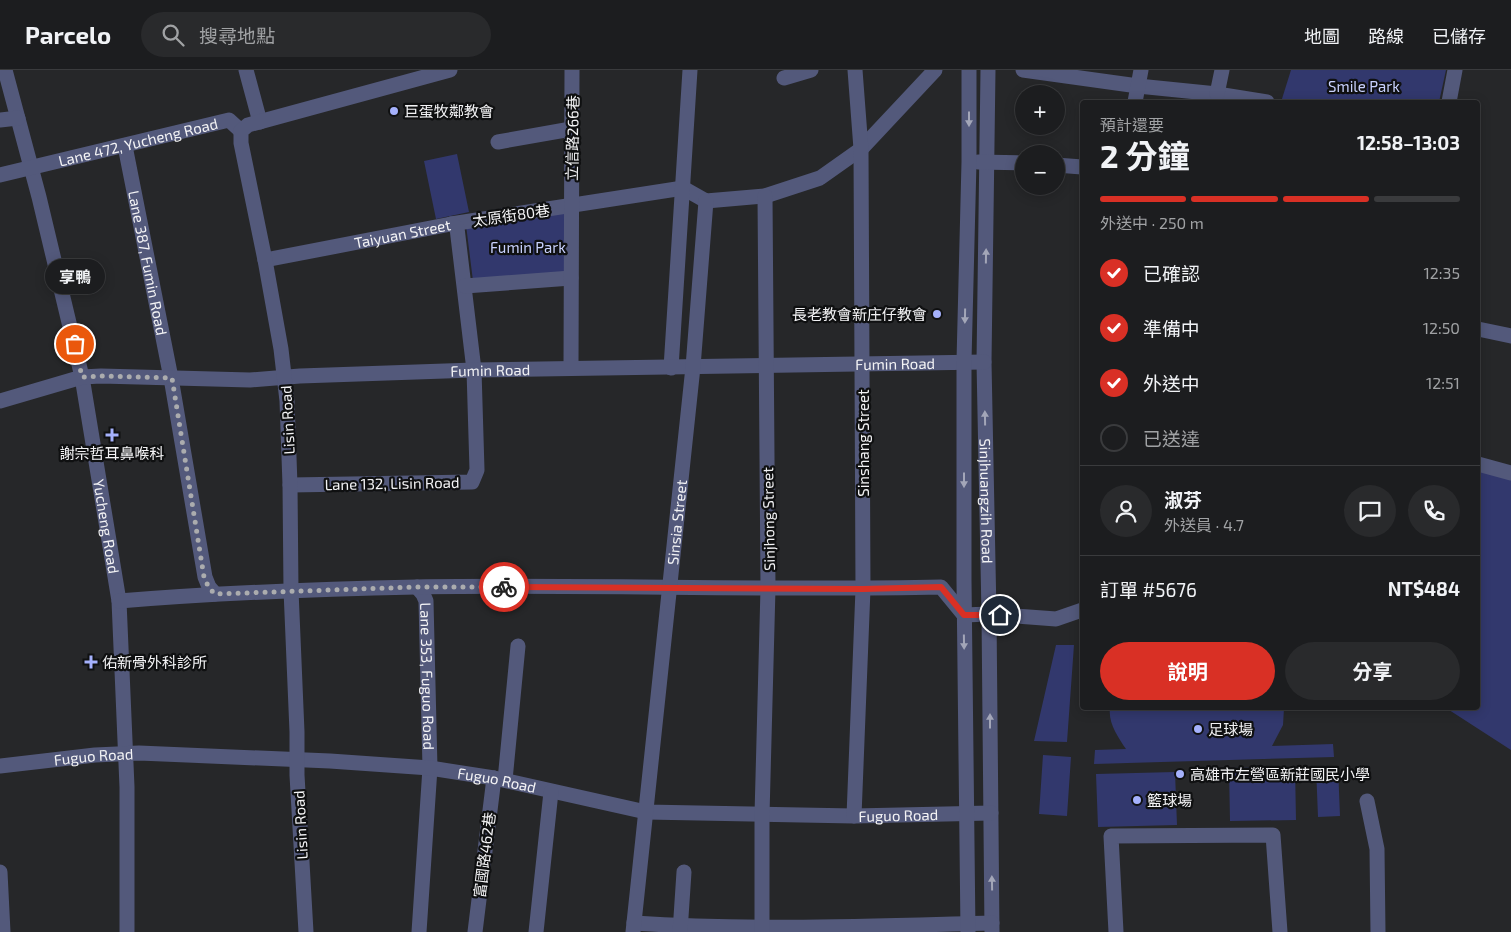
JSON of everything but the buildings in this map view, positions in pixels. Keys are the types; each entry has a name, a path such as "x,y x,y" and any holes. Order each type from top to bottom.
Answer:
{"street":[{"name":"Yucheng Road","path":"5,70 32,168 82,377 119,601 125,753 127,932"},
{"path":"246,70 260,122"},
{"path":"241,131 248,125 450,70"},
{"name":"立信路266巷","path":"571,368 572,70"},
{"path":"671,368 690,70"},
{"path":"784,78 811,70"},
{"name":"Sinshang Street","path":"854,816 863,589 861,149 855,70"},
{"path":"683,188 706,201 765,196 820,178 861,149 935,70"},
{"name":"Sinjhuangzih Road","path":"968,70 969,162 964,361 964,615 968,928"},
{"name":"Sinjhuangzih Road","path":"988,70 984,362 990,614 992,927"},
{"path":"1022,70 1254,100"},
{"path":"1135,100 1141,70"},
{"path":"1217,94 1222,70"},
{"path":"1449,100 1455,70"},
{"path":"0,120 18,118"},
{"name":"Lane 472, Yucheng Road","path":"0,175 229,120 241,131"},
{"path":"498,142 571,129"},
{"name":"Lisin Road","path":"241,131 241,143 265,260 285,378 287,401 291,590 297,732 296,760 306,932"},
{"name":"Lane 387, Fumin Road","path":"125,146 172,378 204,577 209,588 215,594"},
{"path":"969,162 1015,163"},
{"path":"1065,165 1080,166"},
{"name":"太原街80巷","path":"451,224 683,188"},
{"name":"Sinjhong Street","path":"762,929 762,815 768,588 765,196"},
{"name":"Sinsia Street","path":"633,928 693,368 706,201"},
{"name":"Taiyuan Street","path":"265,260 451,224 457,228 474,370"},
{"path":"465,286 571,278"},
{"path":"1480,329 1511,336"},
{"name":"Fumin Road","path":"0,401 82,377 101,376 250,380 474,370 984,362"},
{"name":"Lane 132, Lisin Road","path":"290,485 472,482 477,470 474,370"},
{"path":"1480,465 1511,473"},
{"path":"119,601 291,590 417,587 863,589 941,587 964,615 990,614 1056,619 1080,611"},
{"name":"Lane 353, Fuguo Road","path":"417,587 426,601 430,768 419,932"},
{"name":"富國路462巷","path":"475,932 518,646"},
{"name":"Fuguo Road","path":"0,766 125,753 296,760 430,768 499,779 646,812 854,816 991,813"},
{"path":"536,932 551,792"},
{"path":"1367,801 1377,849 1378,932"},
{"path":"1116,932 1112,836 1274,835 1280,932"},
{"path":"0,872 3,932"},
{"path":"680,929 684,872"},
{"path":"633,928 859,929 992,927"}],"green space":[{"name":"Smile Park","path":"1291,70 1446,70 1439,100 1282,100"},
{"path":"457,154 469,212 436,219 424,161"},
{"name":"Fumin Park","path":"566,211 566,274 473,281 466,225"},
{"path":"1480,468 1511,476 1511,750 1449,710 1480,710"},
{"path":"1056,645 1074,645 1067,742 1034,741"},
{"path":"1110,710 1284,710 1283,725 1272,746 1333,744 1334,757 1094,764 1095,750 1126,749 1117,735"},
{"path":"1043,755 1071,757 1067,816 1039,814"},
{"path":"1338,766 1340,816 1318,817 1316,767"},
{"name":"籃球場","path":"1295,767 1296,820 1230,821 1229,768"},
{"name":"籃球場","path":"1175,772 1177,825 1098,827 1096,774"}],"way so far":[{"path":"75,344 82,377 172,378 204,577 209,588 215,594 291,590 504,587"}],"place":[{"name":"巨蛋牧鄰教會","path":"394,111"},
{"name":"長老教會新庄仔教會","path":"937,314"},
{"name":"享鴨","path":"75,344"},
{"name":"謝宗哲耳鼻喉科","path":"112,435"},
{"name":"佑新骨外科診所","path":"91,662"},
{"name":"足球場","path":"1198,729"},
{"name":"高雄市左營區新莊國民小學","path":"1180,774"},
{"name":"籃球場","path":"1137,800"}],"route":[{"path":"504,587 863,589 941,587 964,615 1000,615"}]}
